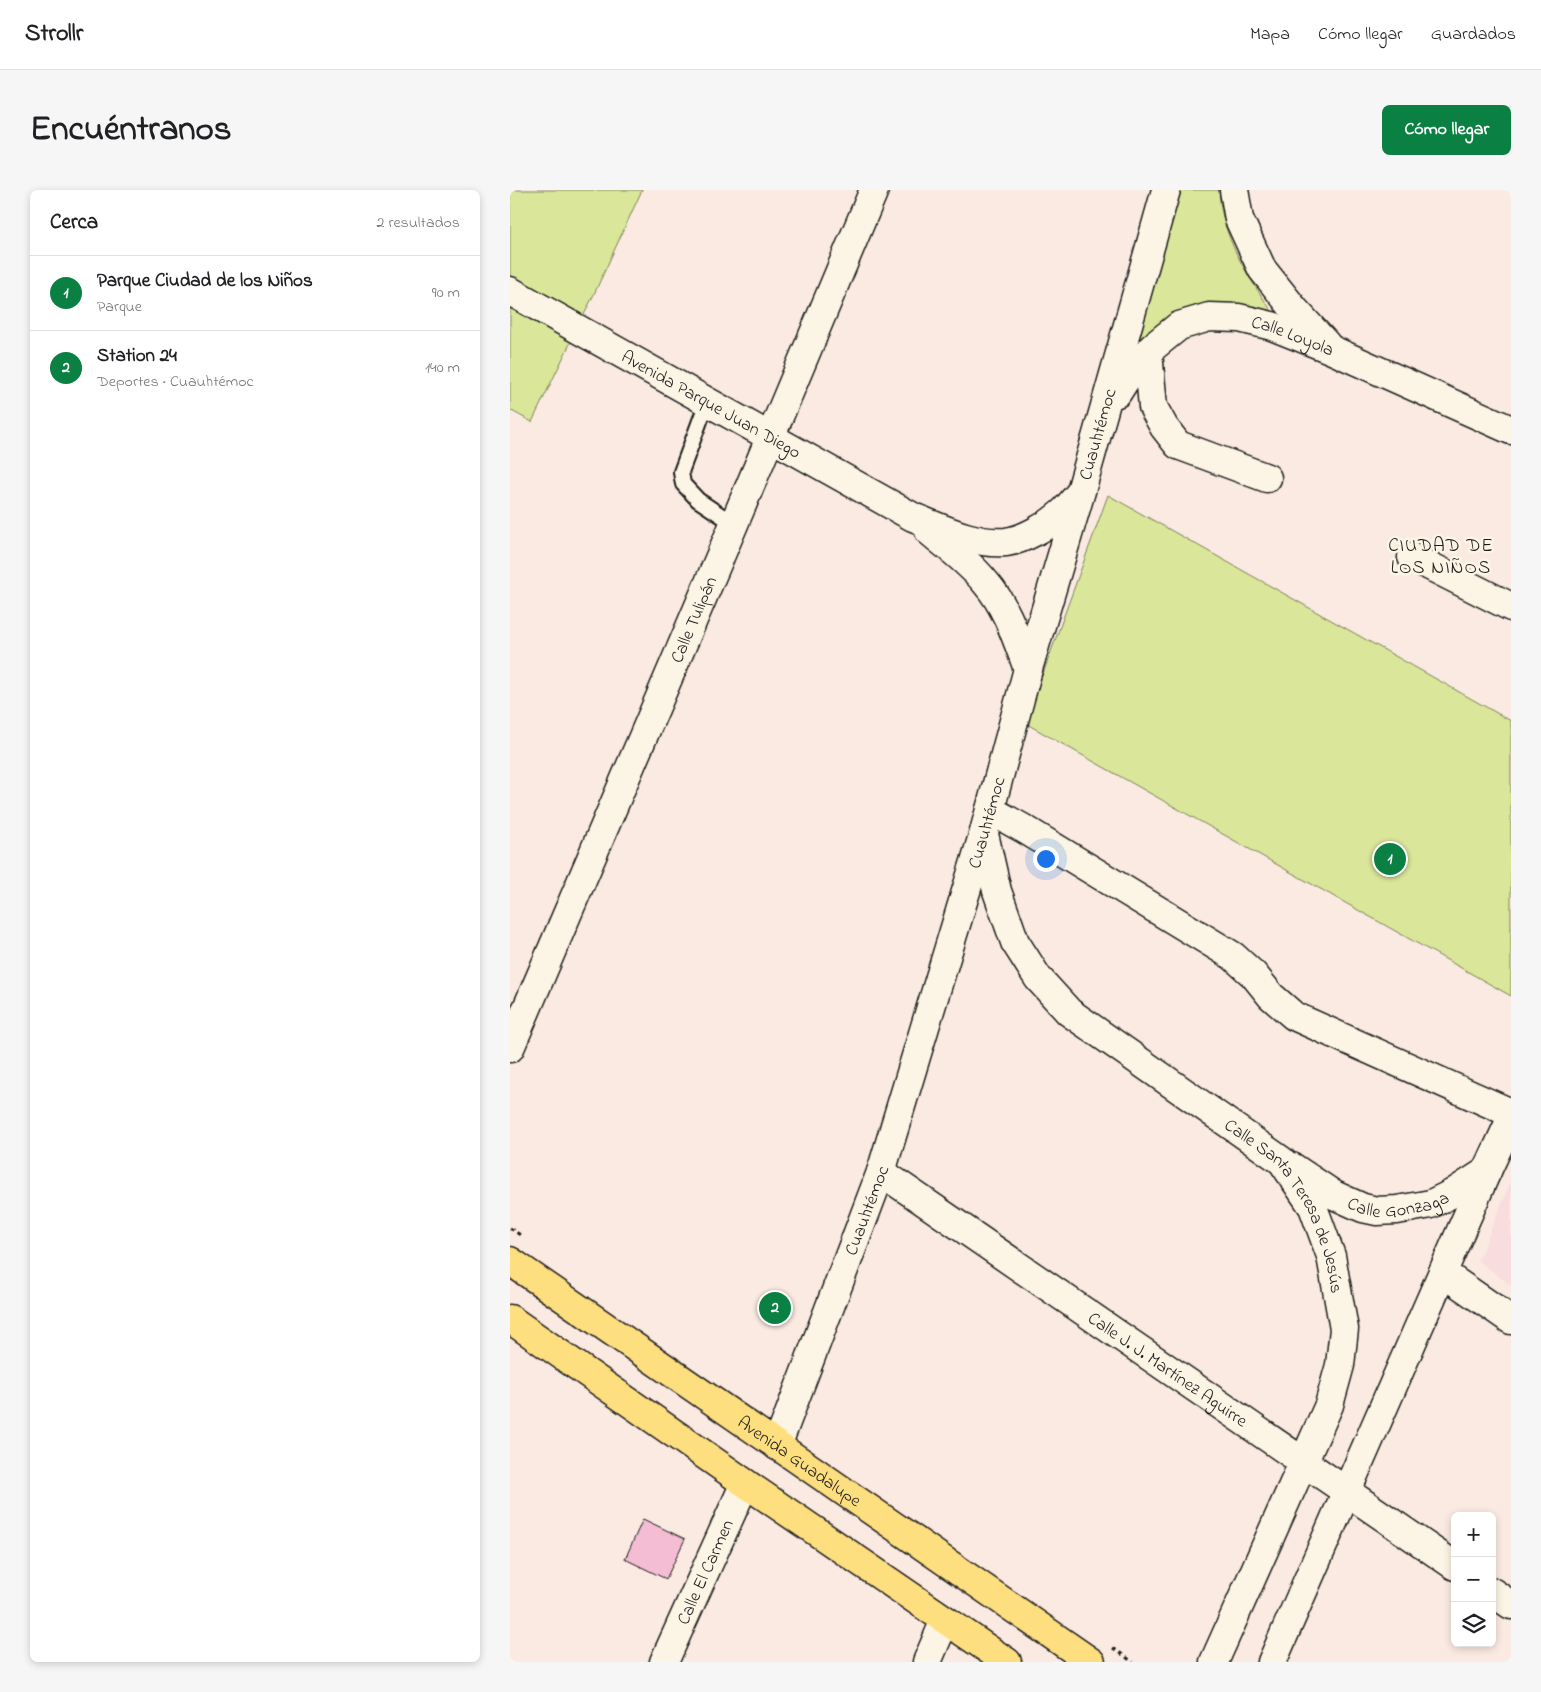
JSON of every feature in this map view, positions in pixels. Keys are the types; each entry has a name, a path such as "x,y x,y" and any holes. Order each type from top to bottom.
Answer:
{"main road":[{"name":"Avenida Guadalupe","path":"510,1261 1091,1662"},
{"path":"510,1319 1007,1662"}],"street":[{"name":"Calle Tulipán","path":"510,1048 734,524 874,190"},
{"name":"Cuauhtémoc","path":"777,1446 881,1172 987,821 1028,669 1081,491 1166,190"},
{"path":"1234,190 1239,219 1262,269 1294,309 1330,349"},
{"name":"Avenida Parque Juan Diego","path":"510,291 913,518 963,536 1006,542 1032,533 1061,514 1081,491"},
{"name":"Calle Loyola","path":"1102,417 1135,366 1148,352 1179,326 1209,317 1239,318 1264,324 1330,349 1511,430"},
{"path":"1148,352 1153,407 1164,427 1178,445 1267,478"},
{"name":"Avenida Parque Juan Diego","path":"913,518 964,561 987,584 1012,626 1028,669"},
{"path":"1412,557 1511,607"},
{"path":"987,821 1026,830 1233,956 1254,975 1271,996 1294,1016 1511,1113"},
{"name":"Calle Santa Teresa de Jesús","path":"987,821 997,891 1015,942 1038,978 1069,1012 1282,1161 1313,1207 1332,1256 1344,1329 1340,1365 1333,1392 1329,1405 1214,1662"},
{"path":"1272,1662 1511,1119"},
{"name":"Calle Gonzaga","path":"1282,1161 1334,1195 1363,1208 1377,1211 1397,1210 1430,1204 1453,1193 1487,1171"},
{"name":"Calle J. J. Martínez Aguirre","path":"881,1172 1451,1563"},
{"path":"1443,1273 1511,1320"},
{"name":"Calle El Carmen","path":"664,1662 745,1483"},
{"path":"1496,1595 1511,1605"},
{"path":"927,1662 945,1620"}],"lane":[{"path":"707,402 682,472 683,484 698,500 734,524"}],"shaded area":[{"path":"1511,1181 1511,1285 1478,1261"}],"green space":[{"path":"510,190 642,190 532,422 510,410"},
{"path":"1175,190 1219,190 1224,223 1236,253 1271,310 1266,317 1141,345 1133,340"},
{"path":"1108,495 1511,721 1511,996 1025,723"}],"building":[{"path":"643,1519 685,1539 666,1579 625,1559"}],"place":[{"name":"Parque Ciudad de los Niños","path":"1390,859"},
{"name":"Station 24","path":"775,1308"}],"district":[{"name":"CIUDAD DE LOS NIÑOS","path":"1441,555"}]}
